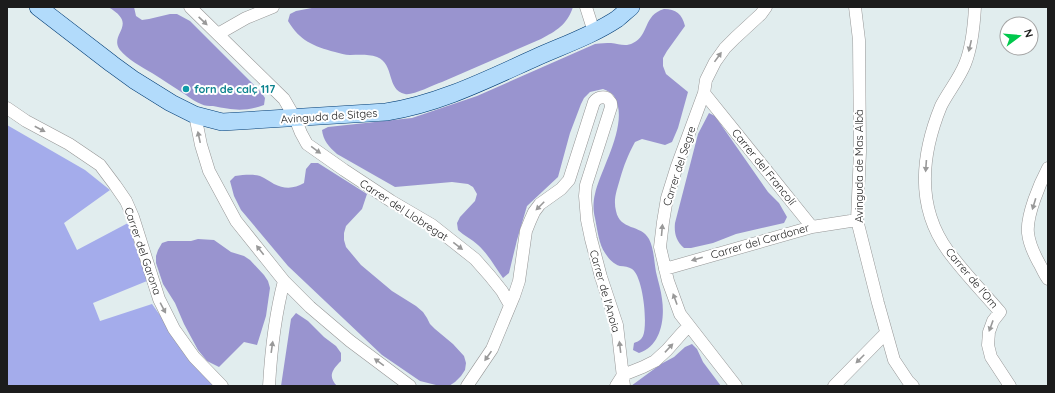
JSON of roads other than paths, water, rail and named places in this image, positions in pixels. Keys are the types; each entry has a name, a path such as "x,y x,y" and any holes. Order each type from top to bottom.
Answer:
{"street":[{"name":"Avinguda de Sitges","path":"38,7 134,80 171,103 194,115 222,122 386,112 424,104 456,93 594,32 617,19 631,7"},
{"name":"Carrer del Llobregat","path":"190,7 284,99 296,118 301,133 307,144 391,201 432,225 475,259 502,291 510,305"},
{"path":"218,34 246,18 273,7"},
{"path":"586,7 594,32"},
{"name":"Carrer del Segre","path":"736,386 680,314 668,281 660,247 667,198 677,166 704,93 706,80 715,62 735,38 761,14 766,7"},
{"name":"Avinguda de Mas Albà","path":"855,7 860,40 860,152 857,220 894,360 913,386"},
{"name":"Carrer de l'Om","path":"975,7 971,43 965,64 942,106 928,143 925,167 926,188 928,207 934,226 948,251 1000,312 993,321 989,332 988,346 991,357 1010,386"},
{"name":"Carrer del Francolí","path":"704,93 812,226"},
{"name":"Carrer de l'Anoia","path":"569,180 594,102 598,98 604,97 609,100 611,107 586,185 585,196 587,220 591,239 617,325 624,380"},
{"name":"Carrer del Garona","path":"7,108 26,121 69,144 100,166 116,185 134,218 159,299 174,329 194,357 222,386"},
{"path":"194,115 209,170 236,221 284,281 310,307 350,341 410,386"},
{"path":"1048,168 1042,179 1033,204 1028,227 1028,234 1035,255 1048,279"},
{"path":"467,386 492,349 510,305 519,281 526,231 534,212 540,204 561,189 569,180 586,185"},
{"name":"Carrer del Cardoner","path":"665,268 812,226 857,220"},
{"path":"269,386 276,317 284,281"},
{"path":"616,386 654,361 667,350 689,326"},
{"path":"834,386 886,333"}],"place":[{"name":"forn de calç 117","path":"186,89"}]}
